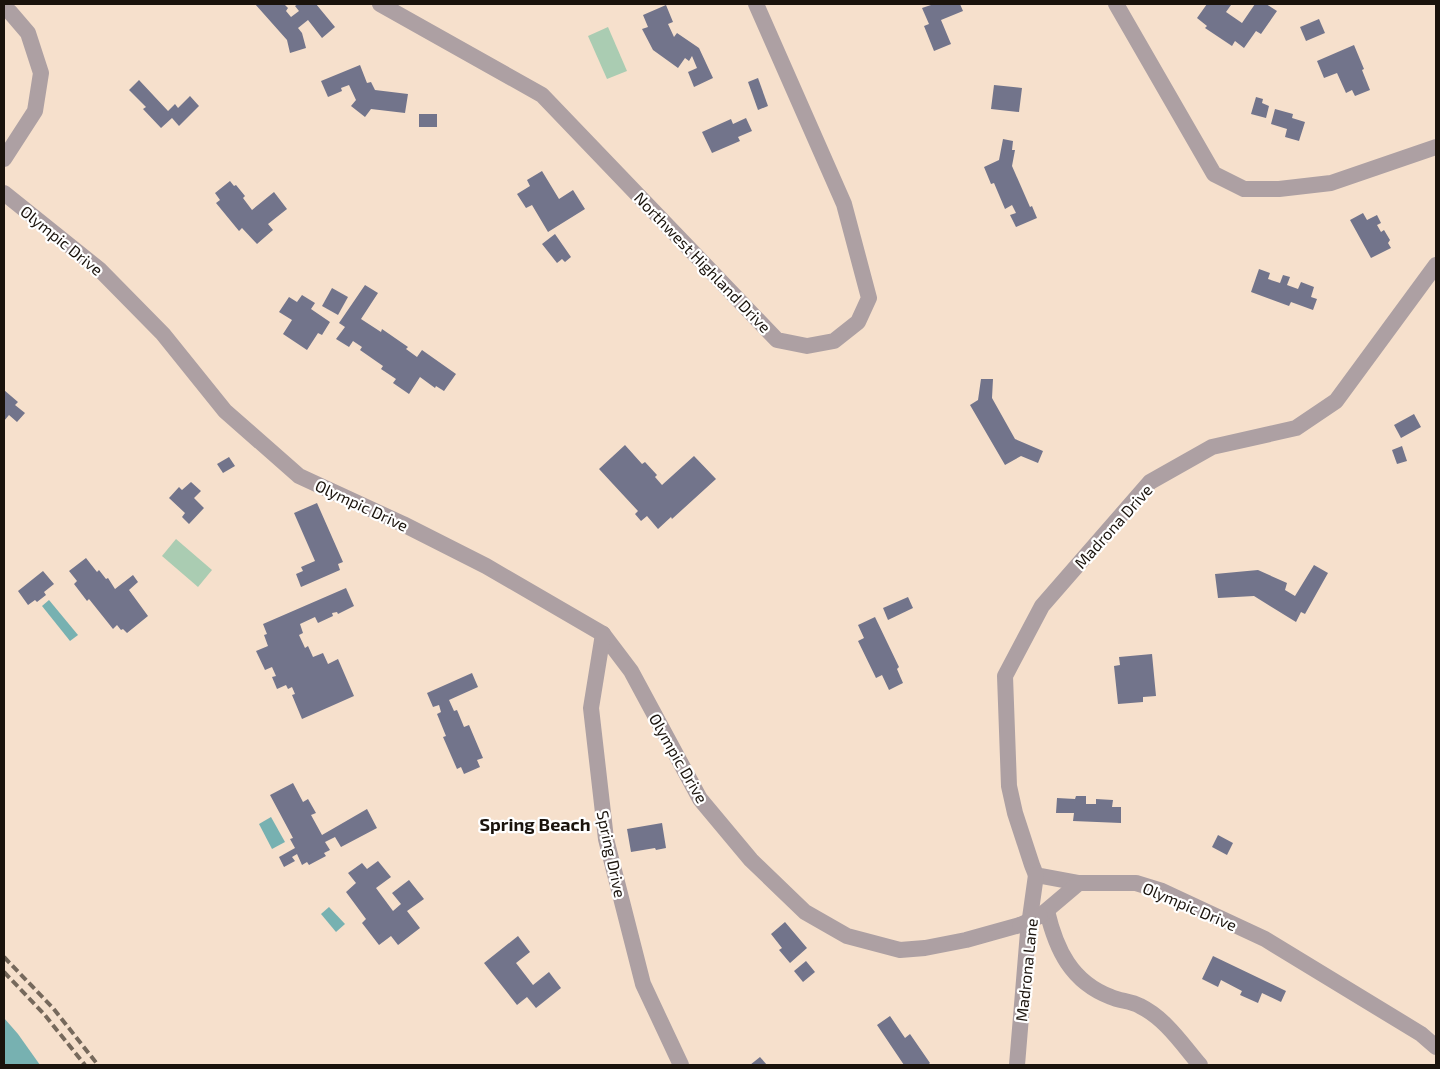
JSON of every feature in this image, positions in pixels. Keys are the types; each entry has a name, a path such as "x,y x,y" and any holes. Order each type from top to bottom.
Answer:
{"street":[{"name":"Northwest Highland Drive","path":"380,4 542,95 777,340 807,346 834,341 858,322 869,298 844,204 756,4"},
{"path":"1116,4 1214,174 1244,189 1279,189 1330,183 1435,152"},
{"path":"4,8 10,12 28,33 40,73 35,111 4,159"},
{"name":"Olympic Drive","path":"4,193 100,270 162,334 225,411 299,476 403,524 486,566 603,634 630,671 700,799 751,860 805,912 847,936 900,950 925,948 1020,926 1044,913 1080,883 1136,883 1162,891 1265,939 1420,1034 1436,1047"},
{"name":"Madrona Drive","path":"1036,875 1015,813 1010,786 1005,676 1042,606 1150,482 1212,447 1296,428 1336,401 1436,264"},
{"name":"Spring Drive","path":"603,634 590,708 606,839 643,984 682,1065"},
{"path":"1036,875 1080,883"},
{"name":"Madrona Lane","path":"1017,1065 1028,932 1036,875"},
{"path":"1044,913 1063,957 1078,976 1090,986 1110,997 1139,1005 1164,1022 1200,1065"}],"green space":[{"path":"608,27 627,71 607,79 588,36"},
{"path":"176,539 212,570 198,587 162,556"}],"water":[{"path":"49,600 78,635 70,641 42,606"},
{"path":"271,817 285,842 272,849 259,824"},
{"path":"329,907 345,924 336,932 321,914"},
{"path":"4,1018 18,1034 40,1065 4,1065"}],"building":[{"path":"255,4 284,4 288,8 286,11 291,17 299,11 295,6 298,4 316,4 335,27 322,38 308,20 298,28 302,33 306,48 290,53 287,40"},
{"path":"934,4 960,4 963,11 941,20 951,44 934,51 924,26 929,24 922,8"},
{"path":"1207,4 1231,5 1226,12 1242,23 1255,4 1266,4 1277,11 1261,34 1256,31 1244,48 1235,41 1232,46 1205,28 1207,26 1197,18"},
{"path":"666,5 673,22 668,24 674,37 677,33 699,48 713,78 694,87 688,72 697,68 692,56 689,61 685,58 678,68 653,50 642,29 648,27 643,15"},
{"path":"1319,19 1325,33 1306,41 1300,27"},
{"path":"1354,45 1370,90 1355,96 1352,90 1346,93 1337,73 1324,78 1317,61"},
{"path":"360,65 367,83 371,82 375,90 408,94 405,113 371,109 365,117 351,106 356,100 349,85 341,88 342,91 328,97 321,81"},
{"path":"758,78 768,106 758,110 748,82"},
{"path":"139,80 168,111 175,104 178,108 190,96 199,106 179,126 172,118 161,128 143,109 146,107 129,90"},
{"path":"994,85 1022,88 1019,112 991,109"},
{"path":"1256,97 1263,99 1262,103 1269,106 1266,118 1251,114"},
{"path":"1275,109 1293,114 1292,118 1305,122 1299,141 1285,137 1287,129 1271,124"},
{"path":"419,114 437,114 437,127 419,127"},
{"path":"746,118 752,131 738,137 740,141 712,153 702,132 731,119 733,124"},
{"path":"1003,139 1013,141 1012,150 1015,150 1012,166 1030,207 1032,206 1037,218 1016,227 1010,215 1016,213 1012,205 1005,209 994,183 991,184 984,167 999,160"},
{"path":"542,171 559,199 573,190 585,209 548,232 532,205 526,208 517,194 530,186 527,180"},
{"path":"230,181 245,196 243,198 252,210 274,192 287,209 268,224 273,230 257,244 242,228 239,231 216,203 220,200 215,193"},
{"path":"1363,213 1367,220 1377,215 1381,223 1377,225 1381,232 1384,230 1390,240 1388,243 1391,248 1371,258 1350,220"},
{"path":"555,234 571,257 565,262 562,259 557,263 542,244"},
{"path":"1259,269 1270,273 1268,279 1280,283 1283,275 1290,277 1287,285 1298,289 1301,282 1314,287 1311,297 1317,299 1313,310 1291,302 1289,306 1251,292"},
{"path":"365,285 378,293 361,319 381,332 382,329 408,347 406,349 417,357 422,350 456,374 444,391 436,386 435,388 420,377 409,394 393,383 396,379 381,369 383,366 360,350 362,347 353,341 349,347 336,339 345,327 339,323"},
{"path":"332,288 348,297 338,315 322,306"},
{"path":"302,295 315,303 311,309 330,322 322,335 318,333 307,350 283,334 292,320 279,312 289,297 297,302"},
{"path":"981,379 993,379 992,398 1015,439 1043,451 1038,463 1021,456 1005,465 970,405 978,400"},
{"path":"4,390 18,402 15,405 25,413 17,422 9,415 4,421"},
{"path":"1414,414 1421,427 1401,438 1394,425"},
{"path":"625,445 642,464 645,462 657,475 655,477 662,485 694,456 716,479 672,519 671,517 658,529 647,516 641,521 635,514 638,511 599,469"},
{"path":"1402,446 1407,461 1397,464 1392,450"},
{"path":"229,457 235,466 223,473 217,464"},
{"path":"191,482 201,491 194,498 204,508 189,524 182,517 185,513 169,498 179,487 182,490"},
{"path":"317,503 343,562 338,564 340,570 301,587 296,574 303,571 301,567 315,561 294,513"},
{"path":"86,558 97,572 99,570 106,579 108,578 115,589 133,575 138,582 129,590 148,616 127,633 117,625 113,629 89,599 87,601 74,584 77,581 69,571"},
{"path":"1314,565 1328,573 1305,614 1301,612 1296,622 1254,596 1218,598 1215,574 1258,570 1287,583 1285,590 1295,596"},
{"path":"43,571 54,584 44,592 46,595 37,602 35,600 28,605 18,591"},
{"path":"346,588 354,606 338,614 337,612 332,613 333,616 318,623 315,617 300,624 303,633 299,635 305,648 308,646 313,657 323,653 328,664 338,659 354,696 302,719 292,695 295,694 292,687 288,689 286,685 277,689 272,677 276,676 272,667 265,670 256,651 268,646 264,635 267,634 263,624"},
{"path":"908,597 913,608 888,620 883,608"},
{"path":"875,617 899,667 897,669 903,683 889,690 882,675 876,678 858,641 864,638 858,625"},
{"path":"1152,654 1156,696 1143,697 1143,702 1118,704 1114,666 1120,665 1119,657"},
{"path":"472,673 478,687 449,700 454,711 457,710 464,727 469,725 483,758 477,760 480,767 464,774 461,767 457,769 443,737 446,736 437,714 441,712 439,705 433,707 427,693"},
{"path":"293,783 303,802 308,799 316,813 311,815 322,835 367,809 377,828 341,847 335,837 325,842 330,850 324,853 326,856 309,865 307,862 302,865 297,854 292,857 295,861 284,867 279,857 295,848 290,839 293,838 270,795"},
{"path":"1076,796 1086,796 1086,804 1096,804 1096,799 1113,800 1112,807 1121,807 1121,823 1073,821 1074,813 1056,813 1057,798 1075,799"},
{"path":"662,823 666,848 631,852 627,829"},
{"path":"1218,835 1233,843 1227,855 1212,847"},
{"path":"378,861 391,877 376,888 393,911 401,904 392,893 409,880 424,899 407,911 420,928 398,945 391,936 379,945 362,923 366,919 346,892 356,883 348,873 362,863 367,869"},
{"path":"785,922 807,948 790,963 779,950 782,948 771,934"},
{"path":"518,936 530,952 516,963 533,985 549,972 561,988 536,1008 527,997 517,1005 484,963"},
{"path":"1213,956 1286,991 1281,1002 1262,993 1258,1003 1240,995 1242,991 1221,980 1218,987 1202,979"},
{"path":"806,961 815,972 803,982 794,971"},
{"path":"890,1016 905,1038 910,1034 930,1063 928,1065 904,1065 877,1025"},
{"path":"760,1057 767,1065 750,1065"}],"railway":[{"path":"4,957 53,1008 98,1065"},
{"path":"4,972 44,1014 85,1065"}],"district":[{"name":"Spring Beach","path":"535,824"}]}
